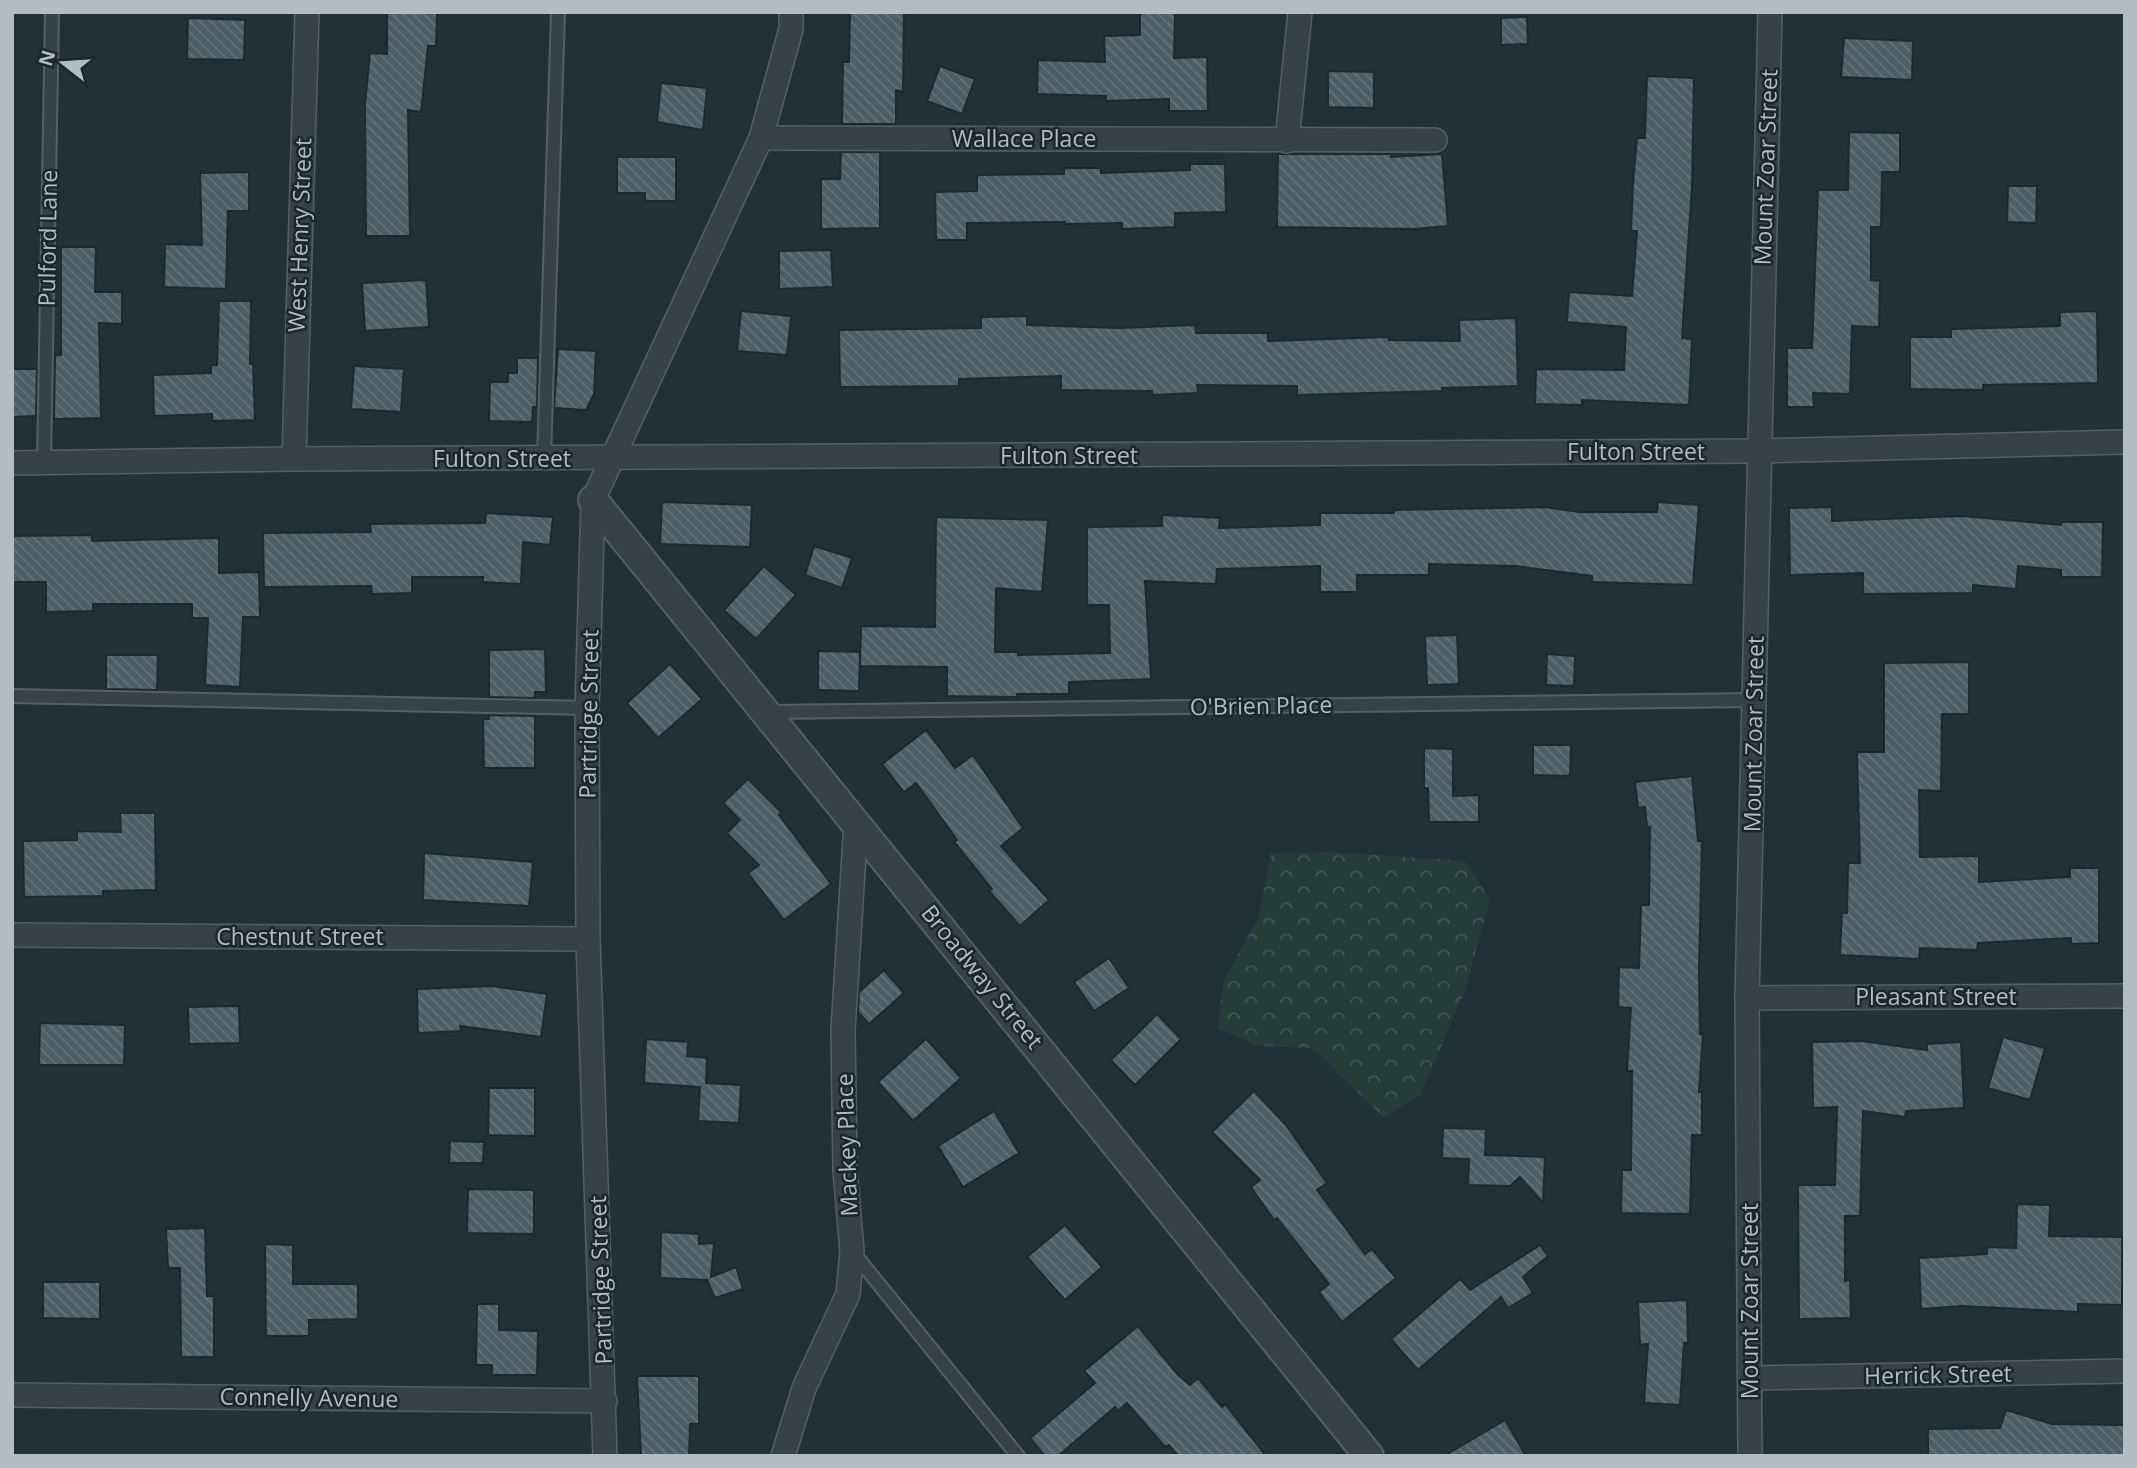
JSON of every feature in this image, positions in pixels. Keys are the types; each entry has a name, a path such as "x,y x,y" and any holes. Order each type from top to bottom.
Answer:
{"street":[{"name":"West Henry Street","path":"294,458 307,12"},
{"name":"Partridge Street","path":"605,1456 589,939 587,708 593,500 761,138 791,29 791,12"},
{"path":"1287,141 1300,12"},
{"name":"Mount Zoar Street","path":"1750,1456 1747,998 1770,12"},
{"name":"Wallace Place","path":"761,138 1435,140"},
{"name":"Fulton Street","path":"12,463 294,458 610,459 1758,451 2125,442"},
{"name":"Broadway Street","path":"593,500 1369,1456"},
{"name":"Mackey Place","path":"783,1456 804,1388 848,1294 852,1251 845,1171 844,1030 856,822"},
{"name":"Chestnut Street","path":"12,935 589,939"},
{"name":"Pleasant Street","path":"1747,998 2125,996"},
{"name":"Herrick Street","path":"1751,1378 2125,1371"},
{"name":"Connelly Avenue","path":"12,1395 605,1401"}],"lane":[{"name":"Pulford Lane","path":"44,463 52,12"},
{"path":"544,458 558,12"},
{"path":"12,696 587,708"},
{"name":"O'Brien Place","path":"766,712 1755,700"},
{"path":"852,1251 1018,1456"}],"green space":[{"path":"1333,852 1465,861 1490,900 1465,991 1420,1096 1383,1117 1313,1048 1257,1046 1218,1028 1223,982 1259,916 1271,853"}],"building":[{"path":"387,12 437,12 436,46 428,46 421,112 408,110 410,236 366,236 365,104 370,53 387,54"},
{"path":"850,12 904,12 903,92 896,90 896,124 842,124 843,62 849,62"},
{"path":"1140,12 1175,12 1174,58 1207,57 1208,111 1169,111 1169,99 1106,101 1106,96 1037,94 1038,60 1105,62 1104,36 1140,35"},
{"path":"1527,17 1528,44 1501,45 1501,18"},
{"path":"188,18 245,20 244,60 187,59"},
{"path":"1844,38 1913,41 1912,80 1841,77"},
{"path":"940,66 975,79 962,114 927,101"},
{"path":"1328,71 1374,72 1374,108 1328,107"},
{"path":"1647,76 1694,78 1692,186 1682,338 1692,339 1689,405 1582,400 1582,405 1535,404 1536,369 1624,370 1626,327 1567,322 1569,292 1632,296 1637,231 1631,231 1633,183 1637,138 1645,138"},
{"path":"661,83 707,88 703,130 657,122"},
{"path":"1849,132 1900,133 1900,172 1882,172 1881,227 1871,227 1871,280 1880,281 1879,327 1852,326 1850,394 1813,393 1814,407 1787,407 1787,348 1812,348 1818,190 1848,190"},
{"path":"841,152 880,152 880,228 821,229 821,179 840,179"},
{"path":"1278,154 1391,154 1391,157 1442,154 1448,226 1414,229 1277,227"},
{"path":"617,157 676,157 676,201 645,201 645,193 617,193"},
{"path":"1190,164 1225,164 1226,212 1175,213 1175,227 1122,229 1122,223 967,223 967,240 936,240 935,192 977,191 977,175 1064,174 1064,168 1101,168 1101,173 1190,170"},
{"path":"249,172 249,211 228,211 226,289 164,287 165,244 202,245 200,173"},
{"path":"2008,186 2037,186 2036,223 2007,222"},
{"path":"61,247 96,247 95,292 122,292 122,324 99,323 101,418 54,419 55,355 61,355"},
{"path":"831,250 833,287 779,289 779,251"},
{"path":"426,280 429,327 365,331 362,283"},
{"path":"219,301 251,301 250,364 253,364 255,420 212,421 212,414 154,416 153,375 211,373 211,365 217,365"},
{"path":"741,311 791,316 787,355 737,351"},
{"path":"2097,311 2098,383 1983,385 1983,390 1910,389 1910,337 1951,337 1951,329 2060,326 2060,312"},
{"path":"1027,316 1027,325 1120,328 1195,325 1196,333 1268,333 1268,341 1389,337 1389,340 1460,341 1459,320 1516,318 1518,386 1297,395 1297,386 1197,385 1198,393 1152,395 1152,391 1061,390 1061,376 959,379 959,386 840,387 839,330 981,328 981,317"},
{"path":"558,349 596,351 594,394 586,410 554,408"},
{"path":"517,358 538,358 537,407 533,407 532,422 489,421 490,382 508,382 508,373 517,373"},
{"path":"354,366 404,369 401,412 351,409"},
{"path":"12,369 37,369 36,416 12,417"},
{"path":"662,502 752,505 750,547 660,544"},
{"path":"1658,502 1699,505 1693,585 1592,582 1592,576 1515,566 1429,564 1429,575 1357,575 1357,592 1320,592 1320,566 1217,569 1216,584 1145,581 1151,679 1069,682 1069,694 1017,694 1017,697 947,696 947,667 860,666 861,626 935,627 936,517 1048,520 1042,592 996,588 995,652 1018,652 1018,655 1110,653 1109,605 1087,605 1087,527 1162,526 1162,515 1220,518 1219,528 1320,525 1320,513 1394,513 1394,510 1545,507 1579,512 1657,512"},
{"path":"1832,507 1832,521 1962,516 2061,525 2061,522 2103,522 2102,577 2061,577 2061,570 2018,566 2016,589 1973,585 1973,593 1863,594 1863,573 1790,575 1789,508"},
{"path":"486,513 553,517 550,545 523,542 521,584 483,582 483,577 412,577 412,593 372,594 371,586 264,587 263,533 371,532 370,524 485,523"},
{"path":"92,535 92,541 219,538 219,573 259,572 260,617 243,617 240,687 205,685 208,618 192,618 192,604 93,604 93,611 46,612 46,582 12,582 12,536"},
{"path":"814,546 852,558 842,588 805,575"},
{"path":"764,566 796,595 756,639 724,610"},
{"path":"1457,635 1459,684 1427,685 1425,636"},
{"path":"545,649 546,692 535,692 535,698 489,697 489,650"},
{"path":"818,651 860,652 859,691 818,690"},
{"path":"1547,654 1575,656 1574,686 1546,685"},
{"path":"106,655 158,655 157,690 106,689"},
{"path":"1969,662 1969,714 1942,714 1941,791 1919,790 1920,857 1979,856 1979,882 2070,877 2070,868 2099,868 2099,943 2071,944 2071,938 1978,943 1977,950 1920,948 1919,959 1840,955 1842,913 1847,913 1848,863 1860,863 1857,752 1884,752 1884,663"},
{"path":"670,664 702,699 658,738 627,703"},
{"path":"489,715 535,716 535,768 484,768 483,719 489,719"},
{"path":"926,730 955,768 973,755 1023,828 1001,846 1049,900 1020,926 989,891 992,889 954,842 957,840 916,783 904,792 882,764"},
{"path":"1533,745 1571,745 1570,776 1533,775"},
{"path":"1424,748 1453,749 1453,796 1479,795 1479,822 1429,822 1428,788 1424,788"},
{"path":"1692,776 1698,841 1702,841 1699,969 1700,1034 1703,1034 1699,1092 1702,1092 1702,1135 1692,1135 1690,1214 1621,1213 1622,1170 1631,1170 1632,1071 1627,1071 1631,1008 1618,1007 1619,967 1639,968 1641,905 1649,905 1650,827 1647,827 1645,807 1638,808 1635,782"},
{"path":"748,779 781,812 779,815 831,884 784,920 748,873 759,865 727,833 740,820 723,803"},
{"path":"120,813 155,813 156,890 103,891 103,896 24,897 23,841 77,840 77,831 121,832"},
{"path":"424,853 533,862 529,906 423,900"},
{"path":"1109,958 1129,988 1094,1011 1074,982"},
{"path":"884,970 904,993 869,1024 858,1012 859,992"},
{"path":"492,986 547,994 541,1037 460,1026 461,1031 418,1033 417,989"},
{"path":"239,1006 240,1043 189,1044 188,1007"},
{"path":"1157,1014 1181,1039 1135,1085 1111,1060"},
{"path":"40,1023 125,1025 124,1065 39,1065"},
{"path":"2003,1037 2045,1048 2030,1100 1988,1088"},
{"path":"646,1039 688,1042 687,1056 707,1058 706,1083 741,1085 739,1123 698,1121 700,1087 644,1083"},
{"path":"926,1039 961,1078 913,1121 878,1082"},
{"path":"1862,1041 1927,1050 1927,1044 1961,1042 1964,1108 1906,1111 1905,1117 1863,1111 1860,1216 1845,1216 1845,1281 1850,1280 1851,1318 1799,1319 1798,1185 1835,1185 1837,1107 1813,1108 1812,1042"},
{"path":"489,1088 535,1088 535,1136 488,1135"},
{"path":"1254,1091 1285,1124 1327,1183 1317,1190 1365,1254 1372,1249 1396,1278 1342,1322 1319,1292 1329,1284 1277,1218 1274,1220 1251,1187 1260,1180 1212,1132"},
{"path":"994,1111 1019,1153 963,1187 938,1146"},
{"path":"1443,1128 1486,1129 1485,1155 1545,1157 1543,1203 1520,1177 1510,1186 1468,1185 1469,1159 1442,1158"},
{"path":"450,1141 484,1142 483,1163 449,1163"},
{"path":"468,1189 534,1190 534,1234 467,1233"},
{"path":"2017,1204 2050,1205 2049,1236 2122,1237 2122,1305 2078,1304 2078,1312 1963,1306 1921,1309 1919,1258 1987,1254 1987,1247 2016,1248"},
{"path":"1065,1225 1102,1267 1065,1300 1027,1257"},
{"path":"205,1228 207,1296 214,1296 214,1357 181,1357 180,1268 168,1268 166,1229"},
{"path":"661,1232 699,1234 699,1244 714,1243 711,1277 736,1267 743,1289 715,1298 707,1280 660,1278"},
{"path":"265,1244 293,1245 293,1284 358,1284 358,1319 309,1320 309,1336 266,1336"},
{"path":"1540,1245 1548,1256 1523,1277 1533,1293 1508,1308 1501,1297 1418,1370 1391,1339 1460,1279 1470,1290"},
{"path":"43,1282 100,1282 100,1319 43,1318"},
{"path":"1687,1300 1688,1343 1684,1343 1680,1405 1644,1403 1648,1344 1640,1345 1638,1302"},
{"path":"477,1304 499,1304 499,1330 538,1331 537,1375 492,1375 492,1365 476,1365"},
{"path":"1138,1326 1178,1375 1190,1385 1198,1378 1222,1407 1225,1404 1266,1456 1178,1456 1169,1445 1165,1447 1127,1403 1118,1411 1115,1407 1058,1456 1045,1456 1030,1438 1095,1383 1084,1371"},
{"path":"637,1376 699,1376 699,1424 690,1424 689,1456 641,1456"},
{"path":"2006,1410 2052,1424 2125,1425 2125,1456 1928,1456 1928,1429 2000,1428"},
{"path":"1505,1420 1526,1456 1444,1456"}]}
